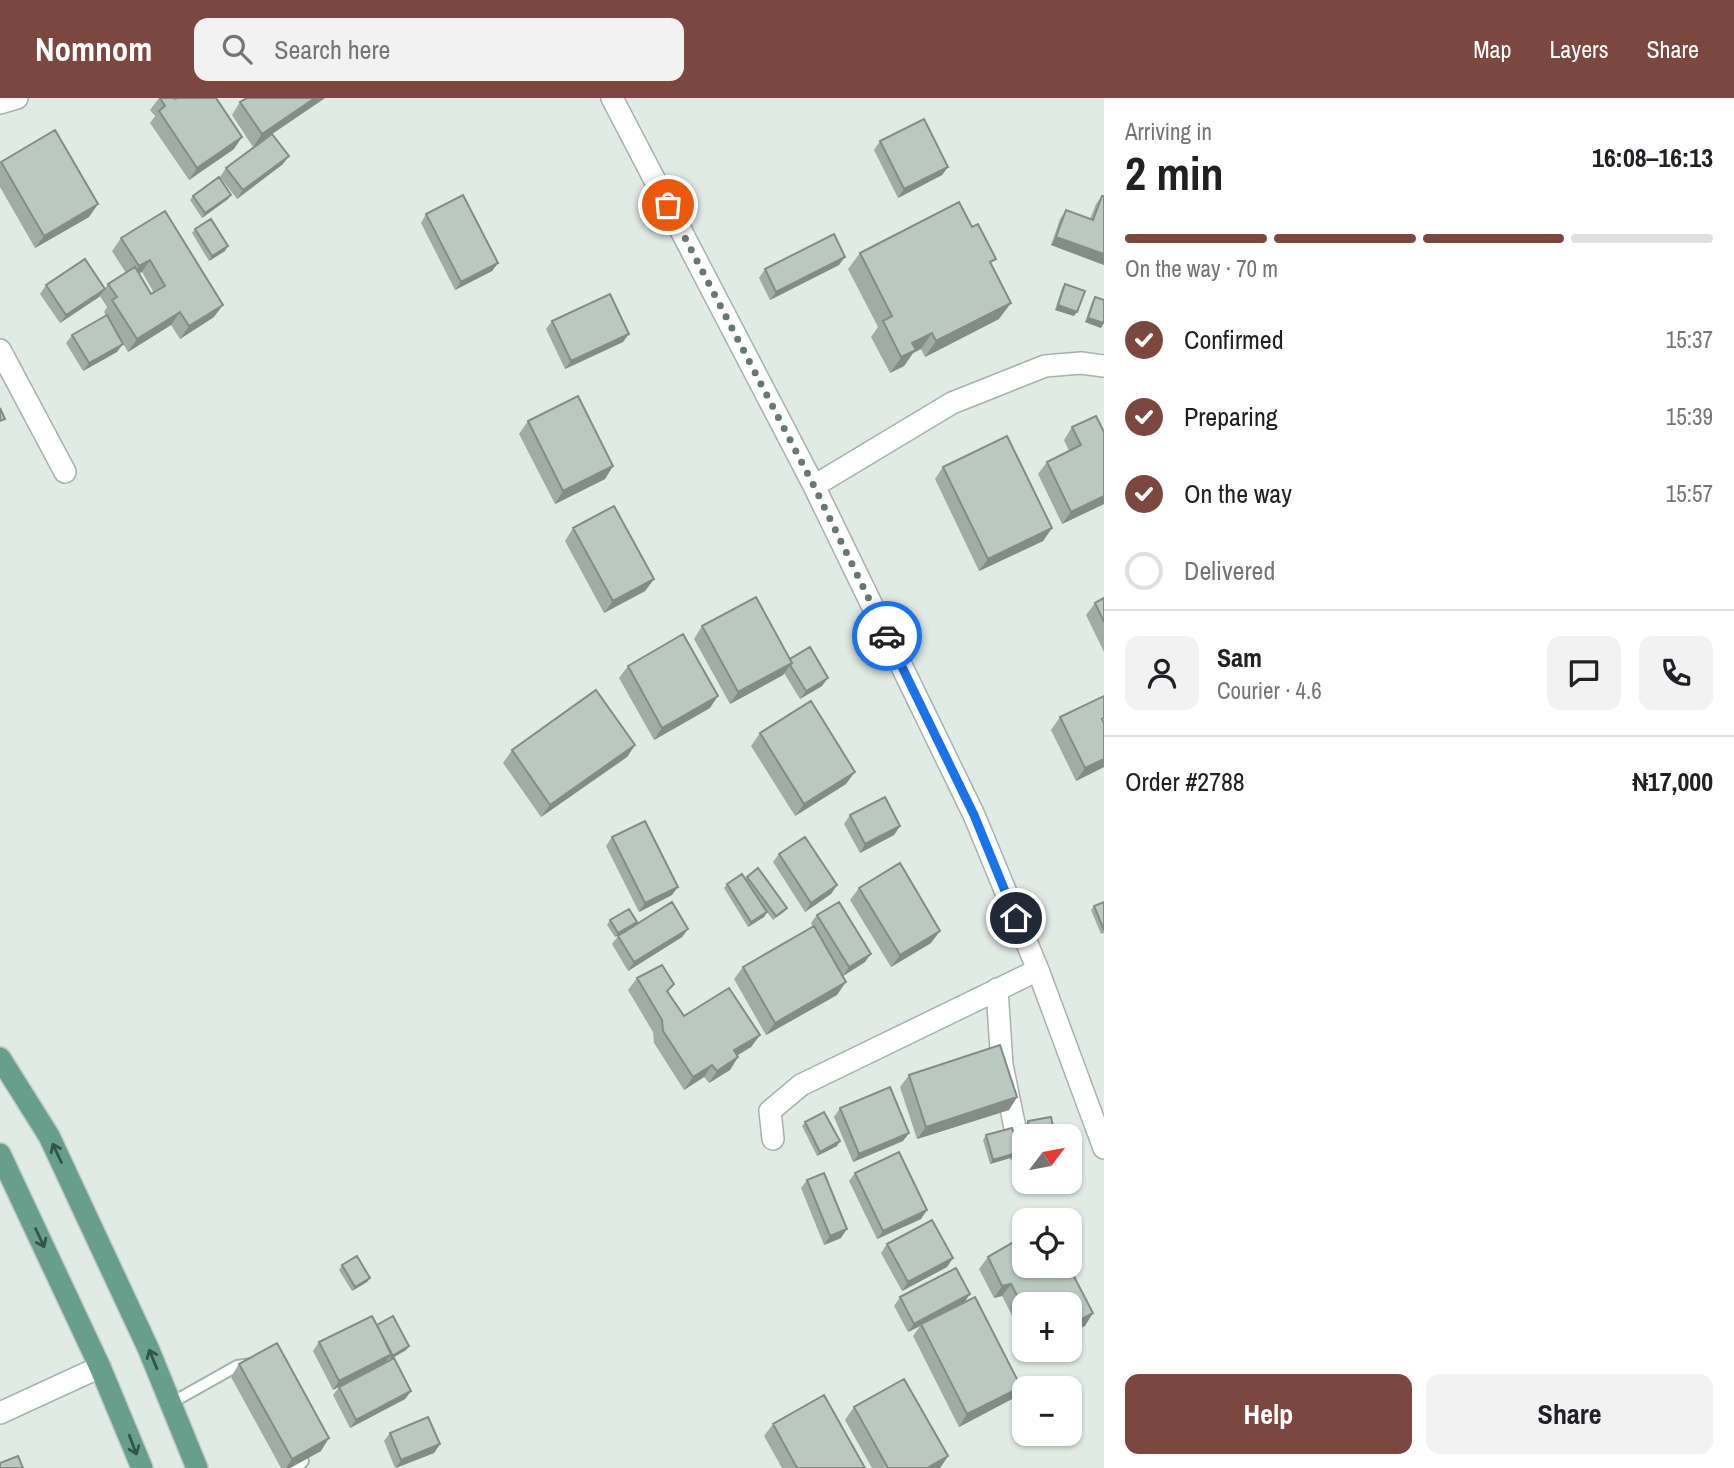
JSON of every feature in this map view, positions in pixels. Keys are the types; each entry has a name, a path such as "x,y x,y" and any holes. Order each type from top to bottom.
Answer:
{"main road":[{"path":"0,1058 49,1136 148,1348 197,1468"},
{"path":"0,1154 7,1187 100,1367 142,1468"}],"street":[{"path":"0,103 17,98"},
{"path":"612,98 814,486 974,815 1038,970 1104,1148"},
{"path":"0,350 65,472"},
{"path":"814,486 952,402 1045,366 1082,363 1104,366"},
{"path":"773,1139 770,1111 801,1086 1038,970"},
{"path":"997,989 1002,1065 1014,1124"},
{"path":"0,1412 100,1367"}],"lane":[{"path":"171,1403 237,1366 255,1363"}],"building":[{"path":"160,98 216,98 242,137 197,168 159,111 165,106"},
{"path":"247,98 315,98 262,134 240,102"},
{"path":"924,119 948,167 904,189 880,141"},
{"path":"55,130 98,204 44,236 1,162"},
{"path":"272,134 289,156 243,190 226,168"},
{"path":"219,177 231,195 205,213 193,196"},
{"path":"463,195 498,263 461,282 426,214"},
{"path":"1102,196 1104,254 1056,237 1066,210 1093,220"},
{"path":"959,202 972,227 978,224 996,259 990,262 1011,303 936,341 932,333 912,343 916,350 901,357 883,321 892,316 860,253"},
{"path":"165,211 223,305 189,326 180,312 137,339 112,300 117,297 108,284 135,267 151,294 165,286 150,260 139,266 121,238"},
{"path":"211,219 228,246 212,256 195,229"},
{"path":"834,234 845,257 776,292 765,269"},
{"path":"85,259 105,289 66,315 46,285"},
{"path":"1065,284 1085,291 1077,312 1058,305"},
{"path":"610,294 629,334 571,361 552,321"},
{"path":"1095,297 1104,300 1104,323 1088,318"},
{"path":"107,315 123,344 89,363 72,335"},
{"path":"578,396 613,466 563,491 528,421"},
{"path":"0,408 5,419 0,421"},
{"path":"1096,416 1104,432 1104,496 1071,512 1047,462 1081,445 1072,427"},
{"path":"1007,436 1052,528 988,559 943,467"},
{"path":"614,506 654,579 613,601 573,528"},
{"path":"756,597 792,663 738,692 702,626"},
{"path":"1104,598 1104,622 1095,603"},
{"path":"683,634 718,696 662,728 628,666"},
{"path":"810,647 828,678 806,691 790,665 790,659"},
{"path":"596,690 635,745 550,805 512,750"},
{"path":"1104,696 1104,759 1085,768 1060,717"},
{"path":"811,701 855,772 804,804 760,733"},
{"path":"885,797 900,826 865,844 850,815"},
{"path":"645,821 678,887 645,903 612,837"},
{"path":"805,837 837,885 811,903 779,854"},
{"path":"900,863 940,931 900,955 859,888"},
{"path":"758,868 787,908 776,916 747,877"},
{"path":"742,874 767,912 751,922 727,884"},
{"path":"672,902 688,929 634,962 618,936"},
{"path":"839,902 871,954 849,967 817,915"},
{"path":"1104,902 1104,930 1094,906"},
{"path":"629,909 637,922 618,933 610,920"},
{"path":"814,926 846,982 775,1023 743,967"},
{"path":"662,965 674,984 667,991 684,1016 729,988 760,1035 734,1050 738,1057 717,1071 712,1065 693,1077 663,1031 662,1020 637,978"},
{"path":"1000,1045 1017,1097 926,1127 909,1075"},
{"path":"890,1087 909,1133 859,1154 840,1108"},
{"path":"824,1112 840,1141 820,1152 805,1122"},
{"path":"1051,1117 1052,1124 1028,1124 1028,1121"},
{"path":"1012,1128 1012,1154 993,1160 986,1135"},
{"path":"899,1152 927,1210 883,1231 855,1173"},
{"path":"824,1173 847,1229 830,1236 807,1180"},
{"path":"932,1220 953,1258 908,1282 887,1244"},
{"path":"1012,1243 1012,1278 1075,1278 1093,1313 1082,1319 1082,1292 1015,1292 1011,1284 1002,1286 988,1257"},
{"path":"357,1256 370,1278 355,1287 342,1265"},
{"path":"956,1268 970,1294 914,1324 900,1297"},
{"path":"975,1297 1015,1376 1012,1376 1012,1392 967,1414 921,1324"},
{"path":"372,1316 392,1354 339,1381 319,1342"},
{"path":"393,1316 409,1346 392,1356 377,1325"},
{"path":"277,1343 329,1438 292,1459 239,1364"},
{"path":"394,1358 411,1391 356,1420 339,1387"},
{"path":"904,1379 948,1456 927,1468 888,1468 854,1407"},
{"path":"824,1395 865,1468 797,1468 773,1424"},
{"path":"428,1417 440,1444 401,1460 390,1433"},
{"path":"18,1456 23,1468 0,1468 0,1463"}],"way so far":[{"path":"668,205 814,486 887,636"}],"route":[{"path":"887,636 974,815 1016,918"}]}
